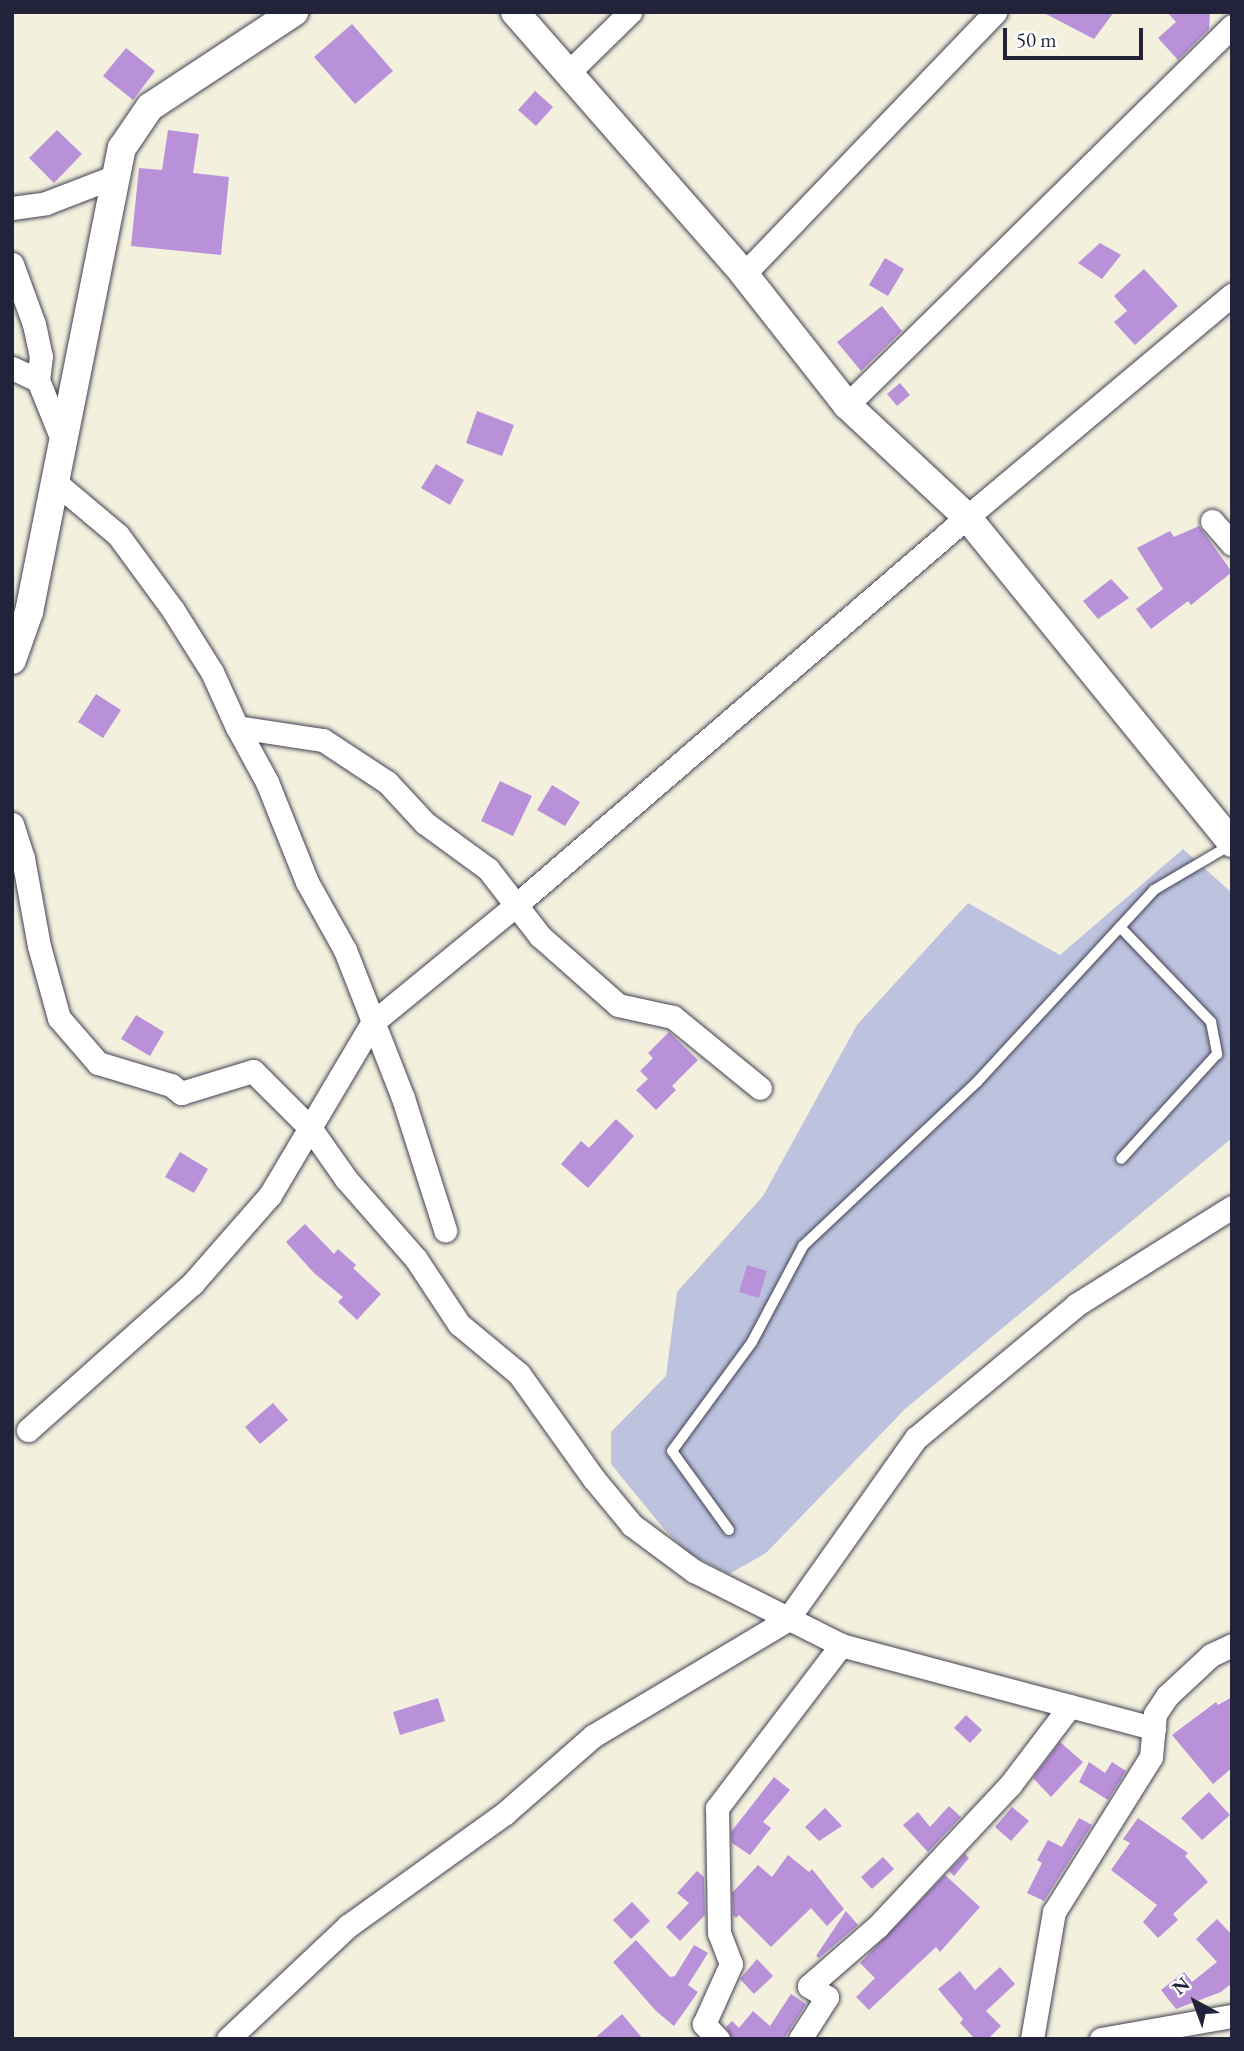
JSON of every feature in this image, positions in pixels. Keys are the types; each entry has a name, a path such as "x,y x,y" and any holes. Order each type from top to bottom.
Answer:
{"street":[{"path":"12,660 29,612 122,148 150,107 294,12"},
{"path":"515,12 744,274 847,404 967,517 1232,844"},
{"path":"568,72 630,12"},
{"path":"744,274 995,12"},
{"path":"847,404 1232,26"},
{"path":"12,208 47,203 116,176"},
{"path":"12,264 34,324 41,356 38,380 63,442"},
{"path":"28,1430 192,1284 270,1195 372,1023 516,905 967,517 1232,295"},
{"path":"12,368 38,380"},
{"path":"55,482 118,535 173,610 212,672 237,727 267,782 307,882 345,950 403,1098 445,1230"},
{"path":"1212,521 1232,544"},
{"path":"237,727 323,740 387,782 425,823 488,869 540,936 618,1005 673,1017 760,1088"},
{"path":"12,824 23,858 39,946 59,1018 98,1063 171,1085 181,1093 253,1070 311,1129 346,1179 416,1259 459,1324 519,1374 594,1479 632,1525 694,1571 841,1645 1154,1728"},
{"path":"228,2039 348,1926 505,1813 593,1736 787,1620 916,1438 1076,1305 1232,1207"},
{"path":"718,2039 705,2024 732,1964 719,1933 717,1808 841,1645"},
{"path":"1032,2039 1054,1912 1151,1757 1155,1714 1167,1696 1212,1655 1232,1645"},
{"path":"808,2037 827,1997 809,1986 878,1926 1010,1785 1070,1706"},
{"path":"1101,2039 1232,2017"}],"lane":[{"path":"729,1530 672,1451 752,1342 803,1245 977,1082 1154,890 1232,844"},
{"path":"1120,927 1211,1022 1217,1054 1121,1159"}],"shaded area":[{"path":"1183,849 1232,893 1232,1138 905,1409 766,1553 729,1574 688,1553 664,1529 611,1464 611,1432 666,1376 677,1292 763,1196 857,1025 968,903 1060,955"}],"building":[{"path":"1042,12 1114,12 1094,39"},
{"path":"1167,12 1210,12 1209,29 1178,60 1158,38 1176,22"},
{"path":"352,24 393,71 355,104 314,57"},
{"path":"126,48 155,71 133,100 103,76"},
{"path":"535,91 553,107 536,126 518,110"},
{"path":"57,130 82,154 54,183 29,158"},
{"path":"168,130 199,134 193,173 229,177 221,255 131,246 139,168 162,170"},
{"path":"1100,243 1121,255 1102,279 1078,263"},
{"path":"885,258 904,269 888,296 869,285"},
{"path":"1144,269 1178,306 1135,345 1114,322 1127,311 1114,296"},
{"path":"882,306 902,331 861,371 837,342"},
{"path":"900,383 910,395 897,406 887,394"},
{"path":"477,411 514,425 502,456 466,443"},
{"path":"436,464 464,480 450,505 421,488"},
{"path":"1199,526 1232,572 1191,605 1188,601 1151,629 1136,609 1163,589 1137,548 1170,531 1174,537"},
{"path":"1111,579 1129,598 1098,619 1083,601"},
{"path":"96,694 121,710 103,738 78,722"},
{"path":"500,781 532,796 513,836 481,821"},
{"path":"552,785 580,802 565,826 537,810"},
{"path":"136,1015 164,1032 150,1056 121,1039"},
{"path":"669,1032 698,1060 672,1086 676,1090 656,1110 636,1090 648,1079 640,1071 653,1058 648,1053"},
{"path":"616,1119 634,1136 588,1188 561,1164 581,1141 589,1148"},
{"path":"180,1152 208,1169 194,1193 165,1177"},
{"path":"305,1224 334,1254 338,1249 356,1265 353,1268 381,1294 357,1320 338,1302 343,1297 314,1273 286,1242"},
{"path":"747,1265 767,1271 759,1298 739,1292"},
{"path":"273,1403 288,1420 260,1444 245,1427"},
{"path":"1232,1697 1232,1768 1213,1784 1172,1735 1216,1702 1218,1705"},
{"path":"438,1698 445,1721 400,1735 393,1712"},
{"path":"966,1715 982,1730 970,1743 954,1728"},
{"path":"1060,1742 1083,1762 1051,1797 1033,1778"},
{"path":"1089,1762 1105,1773 1112,1762 1126,1771 1108,1800 1079,1782"},
{"path":"774,1777 790,1790 763,1822 771,1828 750,1855 732,1843 731,1832"},
{"path":"1209,1792 1230,1815 1202,1840 1181,1818"},
{"path":"949,1806 961,1817 928,1852 903,1825 918,1812 930,1827"},
{"path":"1012,1807 1029,1821 1011,1841 995,1827"},
{"path":"825,1808 842,1826 819,1841 805,1827"},
{"path":"1079,1818 1092,1825 1044,1901 1027,1893 1042,1863 1037,1860 1048,1840 1062,1847"},
{"path":"1138,1818 1188,1853 1185,1856 1208,1882 1173,1914 1178,1920 1158,1938 1143,1922 1157,1905 1111,1870 1130,1843 1123,1839"},
{"path":"965,1854 969,1858 954,1876 949,1871"},
{"path":"788,1855 809,1872 812,1869 844,1909 827,1926 811,1908 771,1947 739,1915 736,1918 733,1915 732,1893 758,1865 772,1877"},
{"path":"883,1857 894,1869 872,1889 861,1877"},
{"path":"697,1871 704,1877 705,1915 680,1941 666,1927 689,1903 677,1893"},
{"path":"945,1875 980,1907 940,1952 936,1947 869,2010 856,1997 875,1978 860,1963"},
{"path":"632,1902 650,1921 631,1939 613,1920"},
{"path":"846,1911 858,1925 819,1958 816,1956"},
{"path":"1217,1919 1232,1935 1232,1983 1221,1992 1176,2009 1161,1990 1184,1972 1192,1982 1217,1962 1196,1939"},
{"path":"636,1940 670,1977 675,1976 694,1945 708,1953 688,1985 698,1992 674,2026 656,2011 613,1962"},
{"path":"757,1959 773,1976 754,1994 740,1979"},
{"path":"1000,1967 1015,1984 986,2011 1001,2026 988,2039 975,2039 960,2023 963,2019 938,1989 960,1971 975,1990"},
{"path":"791,1994 806,2004 784,2039 732,2039 726,2027 732,2021 739,2028 753,2011 770,2026"},
{"path":"622,2014 643,2039 594,2039"}]}
